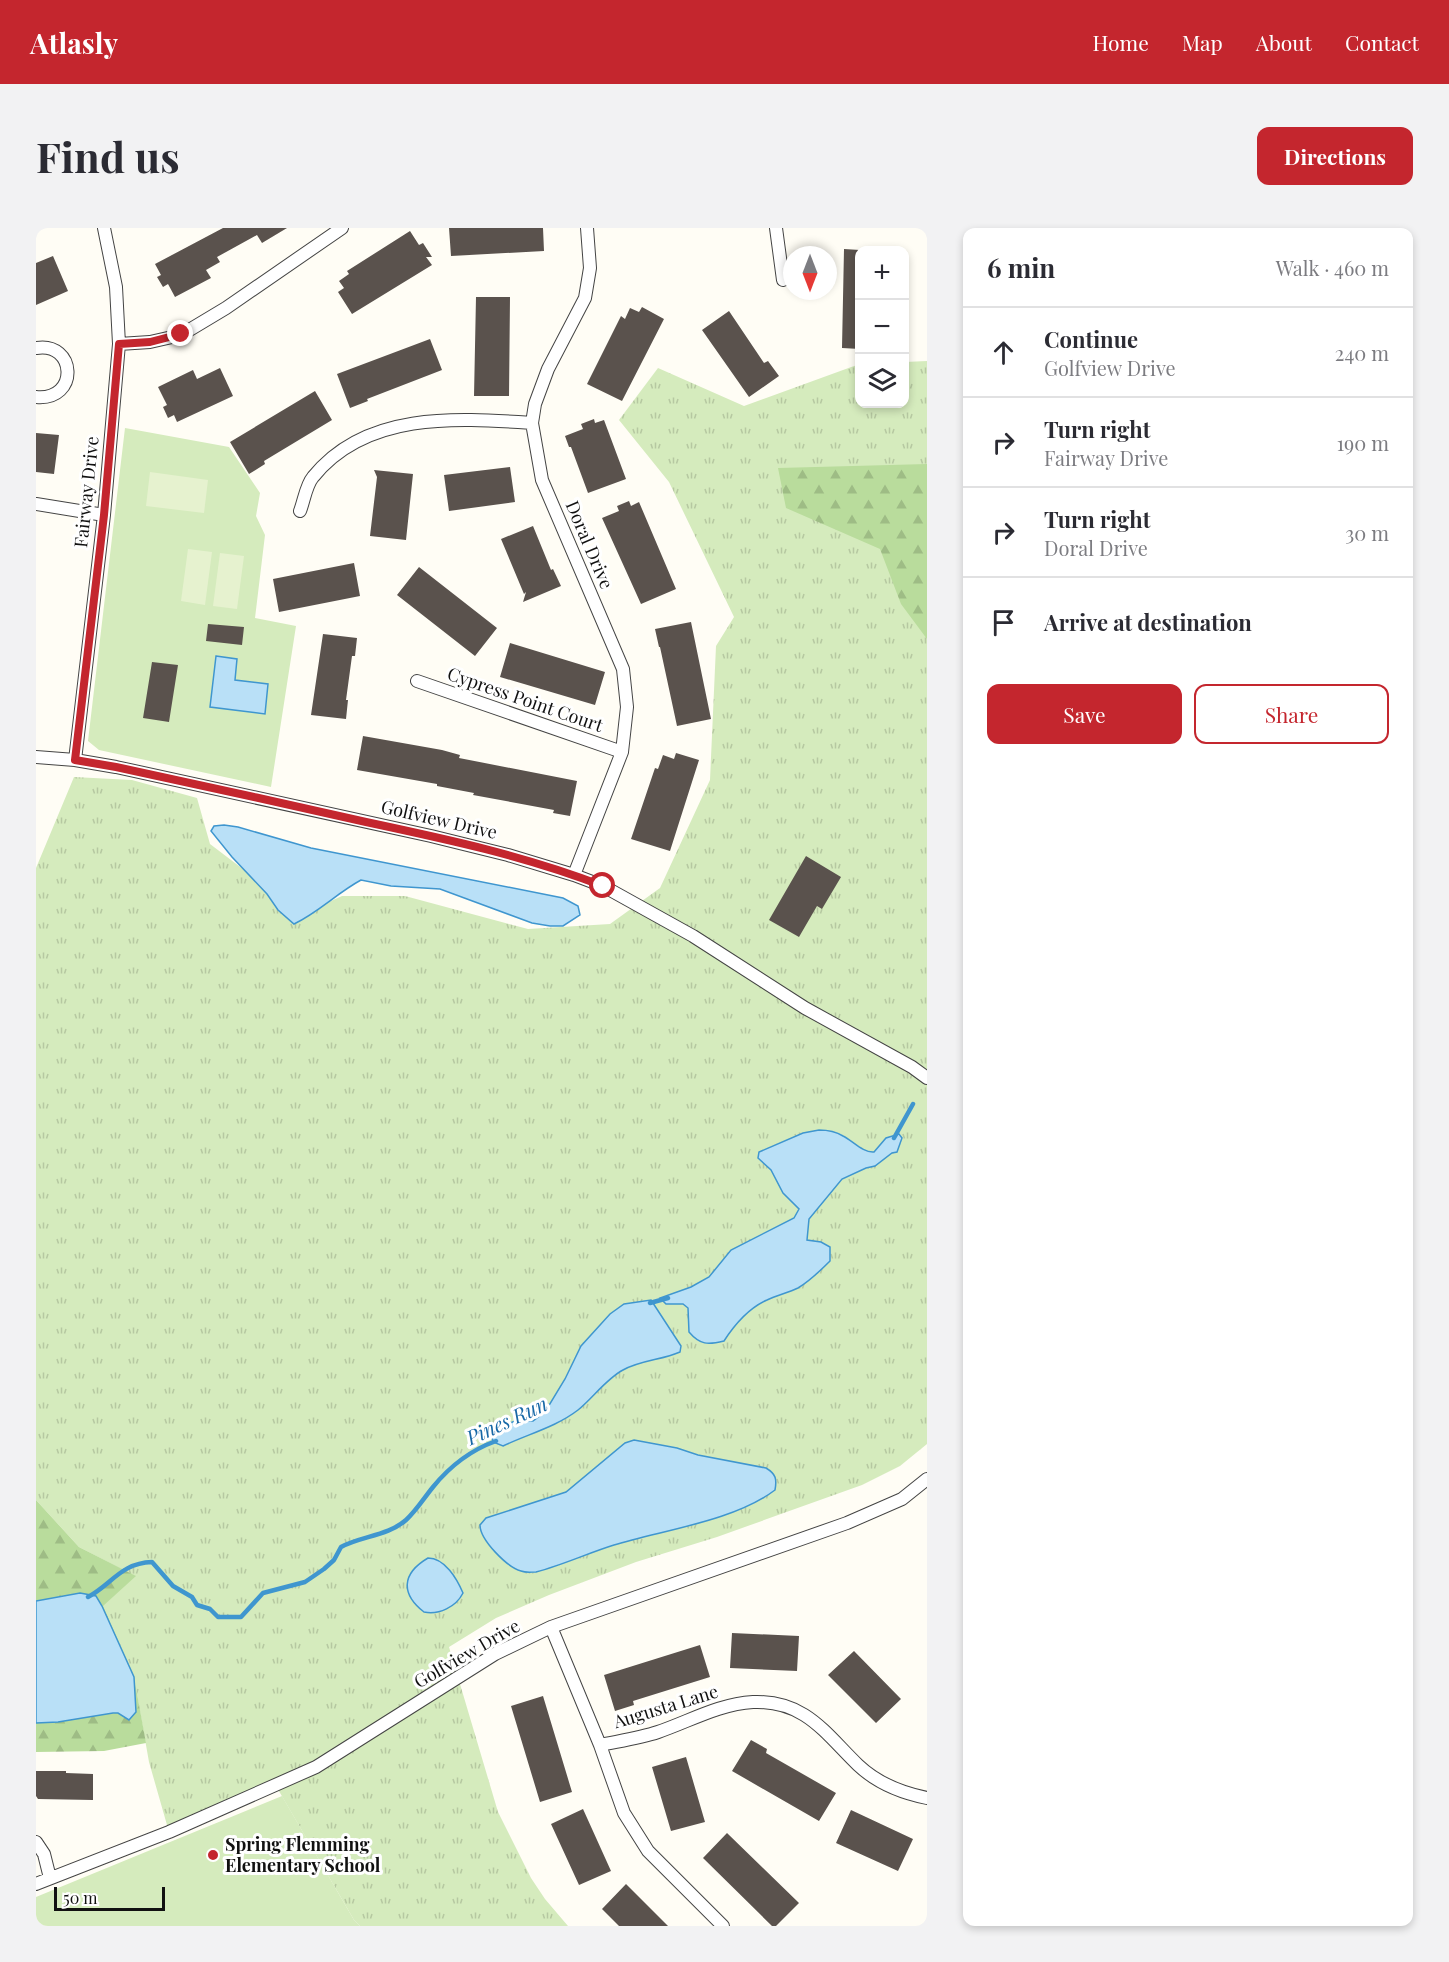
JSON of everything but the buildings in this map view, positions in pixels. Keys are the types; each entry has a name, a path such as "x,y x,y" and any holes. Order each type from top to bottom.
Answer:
{"street":[{"name":"Fairway Drive","path":"75,760 104,515 119,344 116,288 104,228"},
{"path":"119,344 150,342 181,334 226,308 342,228"},
{"name":"Doral Drive","path":"574,875 622,752 627,707 623,669 542,480 532,423 535,404 548,369 585,298 590,268 587,228"},
{"path":"776,228 783,280"},
{"path":"36,348 51,348 58,352 68,366 68,375 66,384 53,396 36,397"},
{"path":"300,511 311,478 333,458 364,437 392,427 421,422 488,420 532,423"},
{"path":"36,504 104,515"},
{"name":"Cypress Point Court","path":"417,681 622,752"},
{"name":"Golfview Drive","path":"36,757 75,760 128,769 431,836 508,855 574,875 603,886 693,936 805,1008 912,1067 927,1078"},
{"name":"Golfview Drive","path":"36,1884 169,1832 316,1767 495,1654 551,1627 847,1523 902,1499 927,1479"},
{"path":"551,1627 600,1745 624,1813 648,1851 723,1926"},
{"name":"Augusta Lane","path":"600,1745 657,1732 720,1707 754,1702 779,1704 799,1711 829,1732 859,1766 876,1779 908,1795 927,1798"},
{"path":"36,1842 44,1854 50,1878"}],"green space":[{"path":"927,361 927,1444 900,1466 862,1485 717,1537 636,1562 549,1595 496,1618 449,1647 498,1812 531,1878 568,1926 360,1926 354,1920 276,1786 169,1832 149,1762 135,1683 102,1606 135,1576 79,1547 36,1500 36,868 74,777 132,780 197,798 210,844 260,882 293,918 342,896 405,896 528,929 610,924 660,888 710,780 716,646 734,617 669,482 619,420 658,368 744,406 855,366 855,408 909,408 909,362"},
{"path":"125,428 229,447 260,493 256,516 265,535 255,618 296,626 271,787 99,750 88,741"},
{"path":"927,464 927,639 901,604 880,549 786,508 778,468"},
{"path":"150,472 208,480 204,513 146,506"},
{"path":"188,549 212,552 205,605 181,601"},
{"path":"220,553 244,556 237,609 213,606"},
{"path":"36,1500 79,1547 136,1576 103,1606 134,1677 146,1743 104,1751 36,1752"},
{"name":"Spring Flemming Elementary School","path":"282,1796 354,1920 360,1926 36,1926 36,1897"}],"water":[{"path":"216,656 237,659 235,680 268,684 265,714 210,707"},
{"path":"224,825 311,848 563,898 578,906 580,915 563,926 550,926 532,923 440,889 391,886 361,880 294,924 278,910 267,894 211,831 214,826"},
{"path":"819,1130 837,1133 870,1152 874,1152 886,1138 899,1134 902,1138 897,1152 892,1153 875,1166 842,1179 809,1219 807,1240 821,1242 830,1247 830,1261 798,1288 754,1307 724,1341 701,1342 689,1332 688,1308 683,1304 666,1304 660,1298 691,1287 709,1277 731,1250 794,1218 799,1209 783,1193 771,1170 758,1158 759,1152 803,1133"},
{"path":"651,1300 681,1346 680,1352 623,1370 611,1378 578,1410 551,1426 503,1446 493,1442 491,1431 515,1421 533,1421 545,1412 581,1346 610,1314 624,1304"},
{"path":"634,1440 766,1468 775,1477 775,1490 758,1501 719,1517 614,1545 536,1572 525,1572 515,1568 502,1559 484,1538 480,1525 486,1518 566,1492 625,1443"},
{"path":"428,1558 445,1565 463,1593 452,1606 430,1613 424,1612 416,1605 408,1591 407,1584 413,1571"},
{"path":"80,1593 96,1596 102,1606 134,1677 136,1712 129,1720 118,1713 113,1713 58,1722 36,1723 36,1601"}],"waterway":[{"name":"Pines Run","path":"894,1138 913,1104"},
{"name":"Pines Run","path":"650,1303 668,1298"},
{"name":"Pines Run","path":"88,1597 124,1570 141,1563 152,1562 173,1586 192,1597 197,1605 210,1609 218,1617 241,1617 263,1593 305,1582 324,1569 334,1560 341,1547 383,1533 399,1525 410,1516 440,1479 454,1466 478,1449 496,1441"}],"place":[{"name":"Spring Flemming Elementary School","path":"213,1855"}],"route":[{"path":"181,334 150,342 119,344 104,515 75,760 431,836 508,855 603,886"}]}
